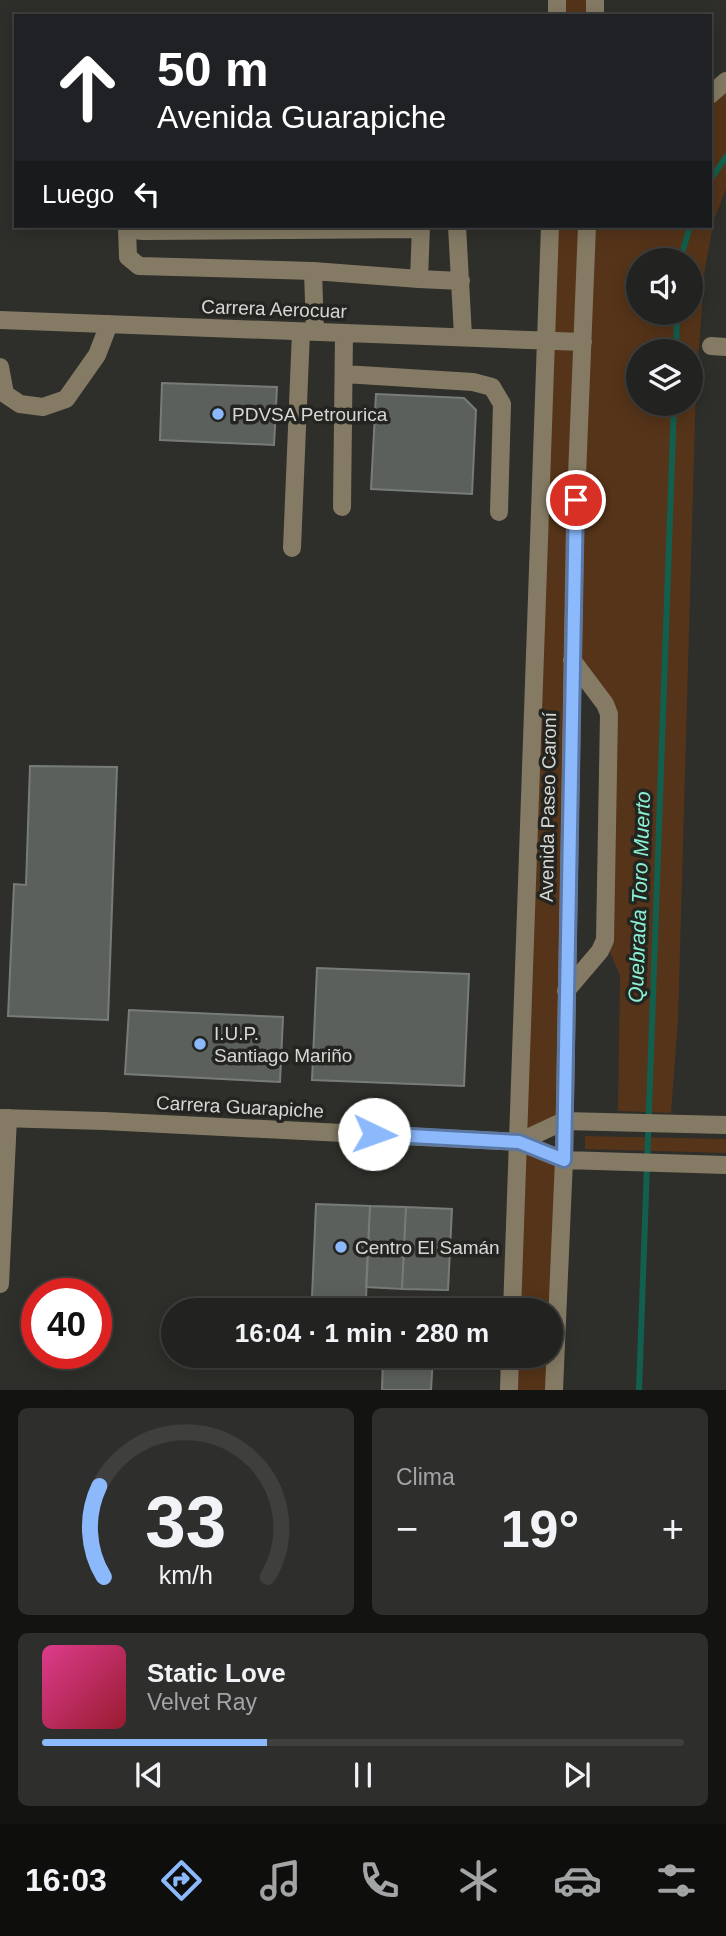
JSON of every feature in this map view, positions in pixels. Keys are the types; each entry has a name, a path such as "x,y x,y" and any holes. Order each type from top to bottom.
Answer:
{"street":[{"path":"712,93 726,81"},
{"path":"352,228 143,231 127,228 128,257 139,266 313,271 461,281"},
{"path":"419,279 421,228"},
{"path":"457,228 463,336"},
{"name":"Avenida Paseo Caroní","path":"513,1298 550,228"},
{"name":"Avenida Paseo Caroní","path":"554,1390 564,1160 575,526 587,228"},
{"path":"292,548 313,271"},
{"name":"Carrera Aerocuar","path":"0,320 583,342"},
{"path":"0,367 5,394 20,404 43,407 66,399 97,355 109,324"},
{"path":"342,507 344,334"},
{"path":"344,374 473,382 492,387 502,404 499,512"},
{"path":"566,991 600,951 605,940 609,714 605,704 572,660"},
{"path":"0,1284 4,1118"},
{"name":"Carrera Guarapiche","path":"4,1118 519,1142"},
{"path":"519,1142 564,1121 726,1125"},
{"path":"519,1142 564,1160 726,1165"},
{"path":"509,1390 510,1368"}],"shaded area":[{"path":"557,0 595,0 595,14 557,14"},
{"path":"726,82 726,189 714,220 703,294 703,248 626,248 626,325 701,325 700,339 626,339 626,416 695,416 678,1021 671,1113 618,1111 620,976 605,940 609,714 572,661 564,1121 520,1142 564,1160 558,1298 512,1298 550,228 712,228 712,94"},
{"path":"585,1136 726,1139 726,1153 585,1149"},
{"path":"510,1368 555,1368 554,1390 509,1390"}],"building":[{"name":"PDVSA Petrourica","path":"162,383 277,387 274,445 160,440"},
{"path":"376,394 464,398 476,410 472,494 371,489"},
{"path":"30,766 117,767 108,1020 8,1016 14,884 26,885"},
{"path":"317,968 469,974 464,1086 312,1080"},
{"path":"129,1010 283,1017 280,1082 125,1074"},
{"name":"Centro El Samán","path":"316,1204 370,1206 366,1298 312,1297"},
{"path":"370,1206 406,1207 402,1289 366,1287"},
{"path":"406,1207 452,1209 448,1290 402,1289"},
{"path":"383,1368 432,1368 431,1390 382,1390"}],"waterway":[{"name":"Quebrada Toro Muerto","path":"712,177 726,157"},
{"name":"Quebrada Toro Muerto","path":"684,248 689,228"},
{"name":"Quebrada Toro Muerto","path":"676,339 677,325"},
{"name":"Quebrada Toro Muerto","path":"639,1390 674,416"}],"place":[{"name":"PDVSA Petrourica","path":"218,414"},
{"name":"I.U.P. Santiago Mariño","path":"200,1044"},
{"name":"Centro El Samán","path":"341,1247"}],"route":[{"path":"374,1134 519,1142 564,1160 576,500"}]}
